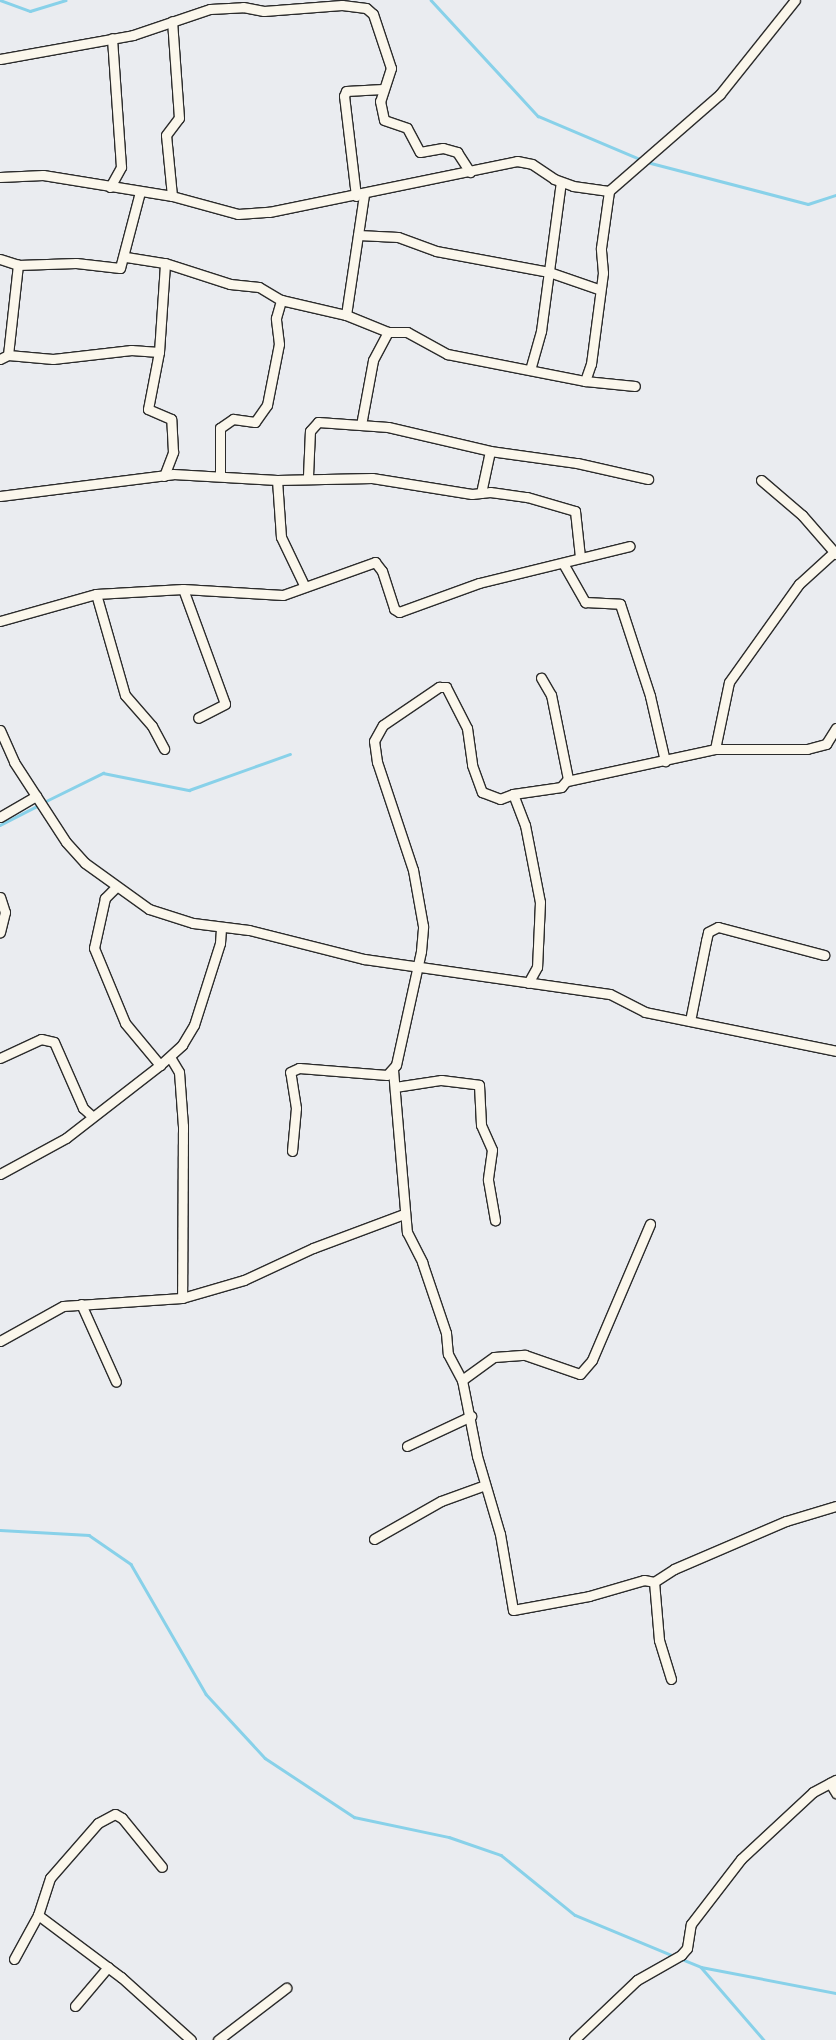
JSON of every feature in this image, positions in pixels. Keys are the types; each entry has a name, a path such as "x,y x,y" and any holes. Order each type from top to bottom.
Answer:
{"street":[{"path":"585,381 591,364 609,191 720,94 795,0"},
{"path":"0,58 112,38 172,21 192,12 234,3 264,11 342,5 366,8 373,14 391,68 382,89 384,120 407,128 420,152 443,148 457,152 470,172"},
{"path":"172,21 179,118 166,135 172,196"},
{"path":"110,187 121,167 112,38"},
{"path":"346,315 358,235 360,195 344,96 346,91 382,89"},
{"path":"0,177 43,175 172,196 238,214 270,212 522,161 561,182 609,191"},
{"path":"530,370 541,331 549,272 553,220 561,182"},
{"path":"0,259 18,265 76,263 115,269 126,257 140,192"},
{"path":"358,235 398,237 436,251 549,272 598,289"},
{"path":"126,257 165,263 230,284 259,287 281,300 346,315 388,332 407,332 447,354 585,381 635,386"},
{"path":"164,476 173,452 171,419 148,409 159,352 165,263"},
{"path":"18,265 4,357 53,359 132,350 159,352"},
{"path":"220,476 220,428 232,419 255,422 267,406 279,344 276,318 281,300"},
{"path":"361,424 373,360 388,332"},
{"path":"308,476 313,426 318,422 361,424 436,436 490,451 576,463 648,479"},
{"path":"482,493 490,451"},
{"path":"0,496 164,476 220,476 277,480 308,476 372,478 482,493 527,497 575,511 580,557"},
{"path":"277,480 281,537 305,587"},
{"path":"714,749 729,682 799,584 835,553 802,514 761,480"},
{"path":"0,621 96,594 183,589 283,595 377,562 394,610 400,612 478,583 564,565 580,557 630,546"},
{"path":"564,565 584,602 620,604 650,696 665,761"},
{"path":"183,589 225,704 198,718"},
{"path":"96,594 125,695 152,726 164,749"},
{"path":"541,678 552,698 567,782"},
{"path":"836,728 826,744 807,749 714,749 567,782 561,787 513,794 500,799 482,792 472,765 467,728 446,687 422,696 375,737 377,762 420,905 423,937 418,968 394,1070 404,1214 446,1333 448,1354 462,1380 485,1485 500,1534 513,1610 589,1596 644,1580 654,1582 674,1569 786,1521 836,1506"},
{"path":"0,730 9,752 36,796 85,863 149,909 221,928 249,930 281,941 418,968 610,994 644,1012 836,1051"},
{"path":"513,794 532,850 540,902 537,967 528,983"},
{"path":"0,817 36,796"},
{"path":"116,887 105,898 94,948 125,1023 160,1065"},
{"path":"0,897 5,912 0,932"},
{"path":"690,1021 708,932 718,926 824,955"},
{"path":"0,1174 66,1138 92,1116 112,1105 170,1057 194,1025 220,944 221,928"},
{"path":"1,1055 41,1039 54,1042 83,1108 92,1116"},
{"path":"170,1057 179,1072 183,1126 182,1298"},
{"path":"292,1151 296,1108 290,1072 299,1068 374,1075 394,1070"},
{"path":"395,1087 441,1080 480,1085 481,1125 492,1150 488,1180 495,1220"},
{"path":"0,1341 63,1306 182,1298 244,1280 313,1248 404,1214"},
{"path":"462,1380 494,1357 525,1355 580,1374 592,1360 650,1224"},
{"path":"81,1304 116,1382"},
{"path":"407,1446 471,1416"},
{"path":"374,1539 442,1501 485,1485"},
{"path":"654,1582 659,1640 672,1679"},
{"path":"574,2040 637,1980 681,1955 686,1948 691,1924 741,1859 813,1792 833,1782 836,1793"},
{"path":"14,1959 38,1915 50,1878 98,1823 115,1814 162,1867"},
{"path":"38,1915 108,1967 191,2040"},
{"path":"75,2006 108,1967"},
{"path":"218,2040 286,1988"}],"waterway":[{"path":"0,0 30,11 65,0"},
{"path":"431,0 538,116 642,160"},
{"path":"647,162 808,204 836,195"},
{"path":"44,802 103,773 189,790 290,754"},
{"path":"0,825 39,805"},
{"path":"0,1530 89,1535 131,1564 206,1694 265,1758 354,1817 449,1837 501,1855 575,1915 674,1956"},
{"path":"679,1958 701,1967 836,1993"},
{"path":"701,1967 764,2040"}]}
